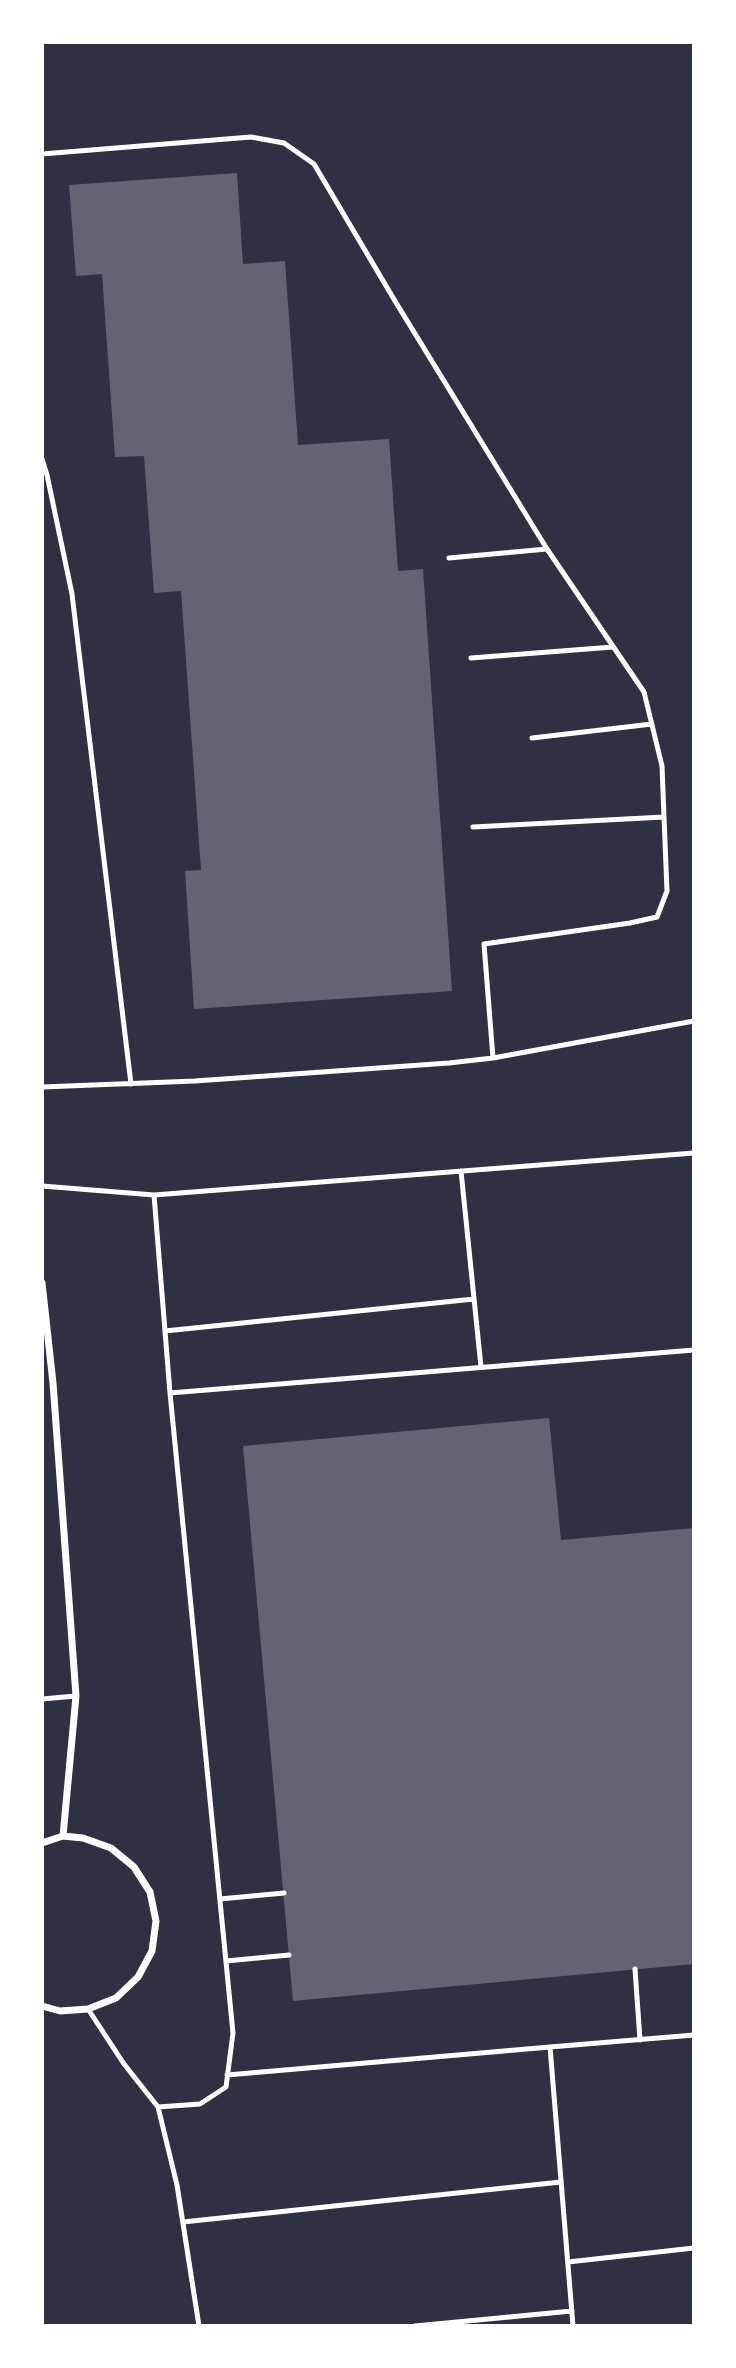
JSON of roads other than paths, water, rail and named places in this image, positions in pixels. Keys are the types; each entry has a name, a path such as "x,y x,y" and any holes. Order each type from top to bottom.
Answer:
{"street":[{"path":"42,1283 53,1383 76,1696 63,1836"},
{"path":"42,1843 63,1836 83,1838 111,1848 134,1867 150,1892 156,1922 152,1951 138,1977 116,1998 88,2009 60,2011 42,2006"}],"lane":[{"path":"42,153 251,137 284,143 314,164 547,549 644,692 662,766 667,891 657,917 484,944 493,1058"},
{"path":"42,459 72,594 131,1084"},
{"path":"449,558 547,549"},
{"path":"471,658 613,646"},
{"path":"532,738 652,724"},
{"path":"472,827 664,817"},
{"path":"42,1087 209,1080 493,1058 694,1021"},
{"path":"42,1186 153,1195 694,1153"},
{"path":"461,1171 481,1367"},
{"path":"153,1195 233,2033 226,2087 200,2104 158,2107"},
{"path":"165,1331 474,1299"},
{"path":"170,1393 694,1350"},
{"path":"42,1699 76,1696"},
{"path":"220,1899 284,1893"},
{"path":"226,1961 289,1955"},
{"path":"635,1969 640,2040"},
{"path":"88,2009 124,2064 158,2107 177,2185 199,2326"},
{"path":"228,2075 694,2035"},
{"path":"550,2047 573,2326"},
{"path":"183,2222 561,2182"},
{"path":"568,2262 694,2248"},
{"path":"415,2326 572,2311"}]}
